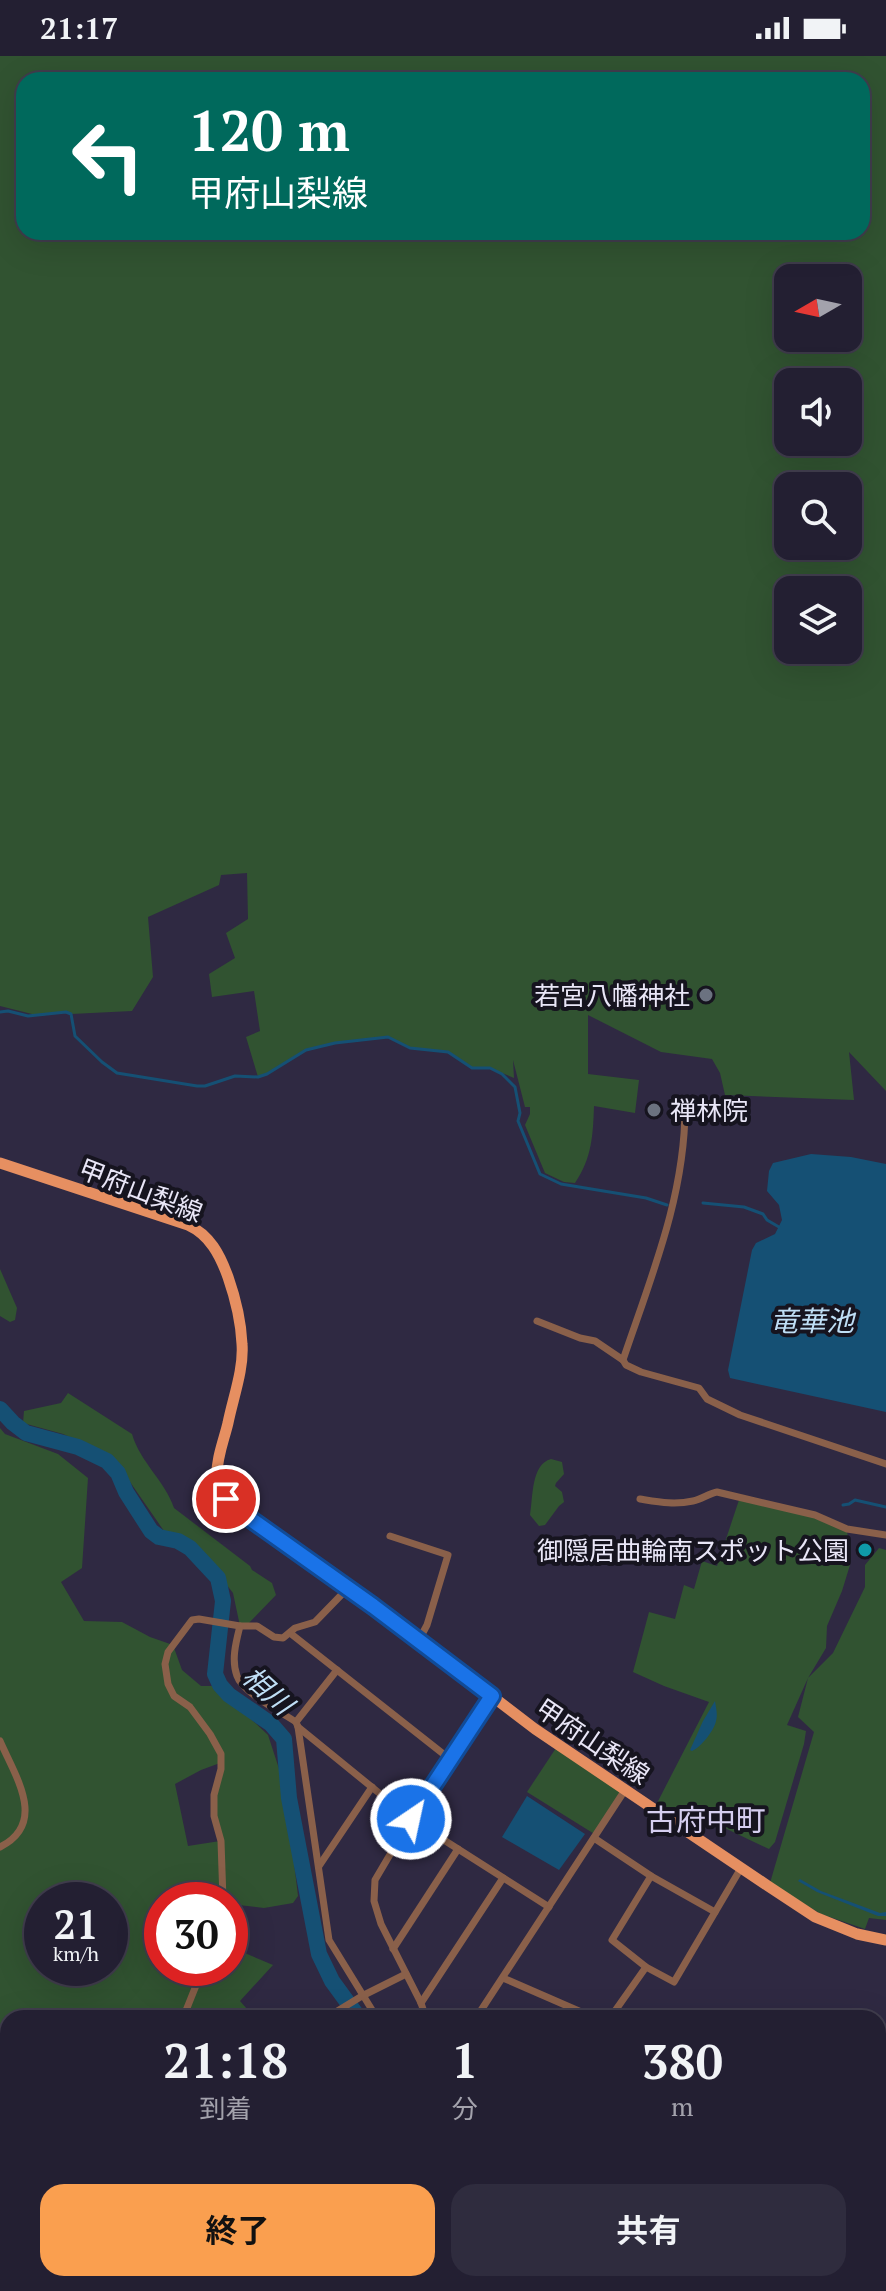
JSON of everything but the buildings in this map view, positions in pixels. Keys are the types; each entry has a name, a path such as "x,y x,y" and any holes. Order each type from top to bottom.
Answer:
{"main road":[{"name":"甲府山梨線","path":"0,1163 188,1225 209,1241 220,1256 230,1285 242,1345 239,1374 217,1478 220,1490 235,1508 419,1640 535,1729 741,1868 815,1917 857,1934 886,1940"}],"street":[{"path":"623,1360 654,1274 673,1208 685,1130 685,1108"},
{"path":"537,1321 595,1341 626,1365 641,1372 699,1388 707,1399 740,1415 886,1464"},
{"path":"640,1499 671,1505 717,1492 815,1515 847,1529 886,1535"},
{"path":"390,1536 448,1555 427,1625 419,1640"},
{"path":"222,1882 221,1841 214,1816 221,1754 190,1707 174,1696 168,1684 165,1664 168,1652 192,1620 257,1626 277,1638 299,1626 315,1622 348,1588"},
{"path":"240,1626 234,1652 240,1682 297,1724 411,1819 549,1907"},
{"path":"290,1633 451,1760"},
{"path":"337,1670 297,1724 329,1940 360,1998 370,2010"},
{"path":"423,2010 376,1913 373,1890 379,1871 492,1696"},
{"path":"0,1741 25,1800 27,1813 17,1835 0,1847"},
{"path":"319,1866 372,1787"},
{"path":"481,2010 625,1790"},
{"path":"594,1838 651,1876 715,1912"},
{"path":"393,1949 458,1849"},
{"path":"651,1876 612,1940 646,1967 674,1982 741,1868"},
{"path":"421,2003 503,1878"},
{"path":"616,2010 646,1967"},
{"path":"338,2010 406,1974"},
{"path":"503,1978 577,2010"},
{"path":"186,2010 196,1986"}],"green space":[{"path":"0,56 886,56 886,1091 849,1052 854,1100 725,1095 720,1073 712,1059 661,1052 588,1015 588,1074 639,1080 635,1113 594,1106 592,1137 585,1164 575,1183 564,1182 545,1173 525,1125 530,1107 525,1107 513,1060 514,1078 490,1068 472,1068 448,1052 410,1048 388,1037 306,1050 258,1077 246,1037 260,1031 254,991 212,997 209,974 235,958 226,933 248,919 247,873 221,875 219,885 148,917 153,977 132,1011 66,1012 40,1016 0,1006"},
{"path":"0,1269 17,1308 15,1320 10,1322 0,1316"},
{"path":"68,1393 132,1434 174,1508 272,1583 276,1595 246,1626 240,1626 233,1593 208,1561 185,1542 164,1531 112,1456 63,1434 23,1423 24,1411 61,1403"},
{"path":"0,1428 5,1434 58,1454 88,1478 82,1568 61,1582 84,1621 122,1622 173,1645 182,1670 201,1686 216,1686 268,1735 285,1787 298,1896 293,1903 264,1908 248,1906 248,1882 144,1882 144,1986 248,1986 248,1954 273,1965 240,2001 248,2010 0,2010","holes":["220,1763 214,1816 220,1841 188,1846 175,1784"]},
{"path":"551,1459 562,1462 564,1474 555,1486 562,1492 564,1502 545,1525 539,1526 530,1515 534,1482 540,1467"},
{"path":"740,1497 815,1515 847,1529 850,1565 827,1626 826,1648 808,1678 787,1725 806,1731 775,1842 769,1849 689,1811 679,1826 654,1809 709,1702 633,1672 649,1612 675,1619 684,1585 694,1589 702,1561 717,1566"},
{"path":"879,1548 886,1550 886,1920 869,1918 865,1929 821,1914 770,1883 814,1732 798,1717 808,1678 833,1653 865,1587 865,1565"},
{"path":"558,1745 625,1790 596,1835 527,1792"}],"water":[{"name":"竜華池","path":"811,1154 886,1164 886,1412 730,1378 728,1370 752,1250 756,1243 775,1234 782,1220 779,1205 767,1191 769,1171 773,1163"},
{"path":"715,1701 715,1725 703,1743 692,1751 703,1721"},
{"path":"527,1796 585,1834 559,1870 502,1837"},
{"path":"800,1879 821,1891 880,1913 886,1912 886,1916 878,1916 817,1892 798,1881"}],"waterway":[{"path":"0,1012 28,1016 66,1012 71,1014 75,1036 117,1073 197,1086 235,1076 258,1077 306,1050 335,1043 388,1037 410,1048 448,1052 472,1068 490,1068 502,1074 515,1087 520,1113 518,1121 540,1174 561,1184 646,1198 667,1205"},
{"path":"703,1203 744,1207 763,1214 779,1227"},
{"name":"相川","path":"0,1409 26,1433 78,1447 107,1461 118,1473 126,1492 151,1531 190,1548 218,1578 223,1601 215,1674 229,1695 271,1724 284,1739 289,1798 319,1954 332,1981 353,2010"},
{"path":"843,1505 855,1500 886,1507"}],"place":[{"name":"若宮八幡神社","path":"706,995"},
{"name":"禅林院","path":"654,1110"},
{"name":"御隠居曲輪南スポット公園","path":"865,1550"}],"district":[{"name":"古府中町","path":"706,1820"}],"route":[{"path":"226,1499 492,1696 411,1819"}]}
